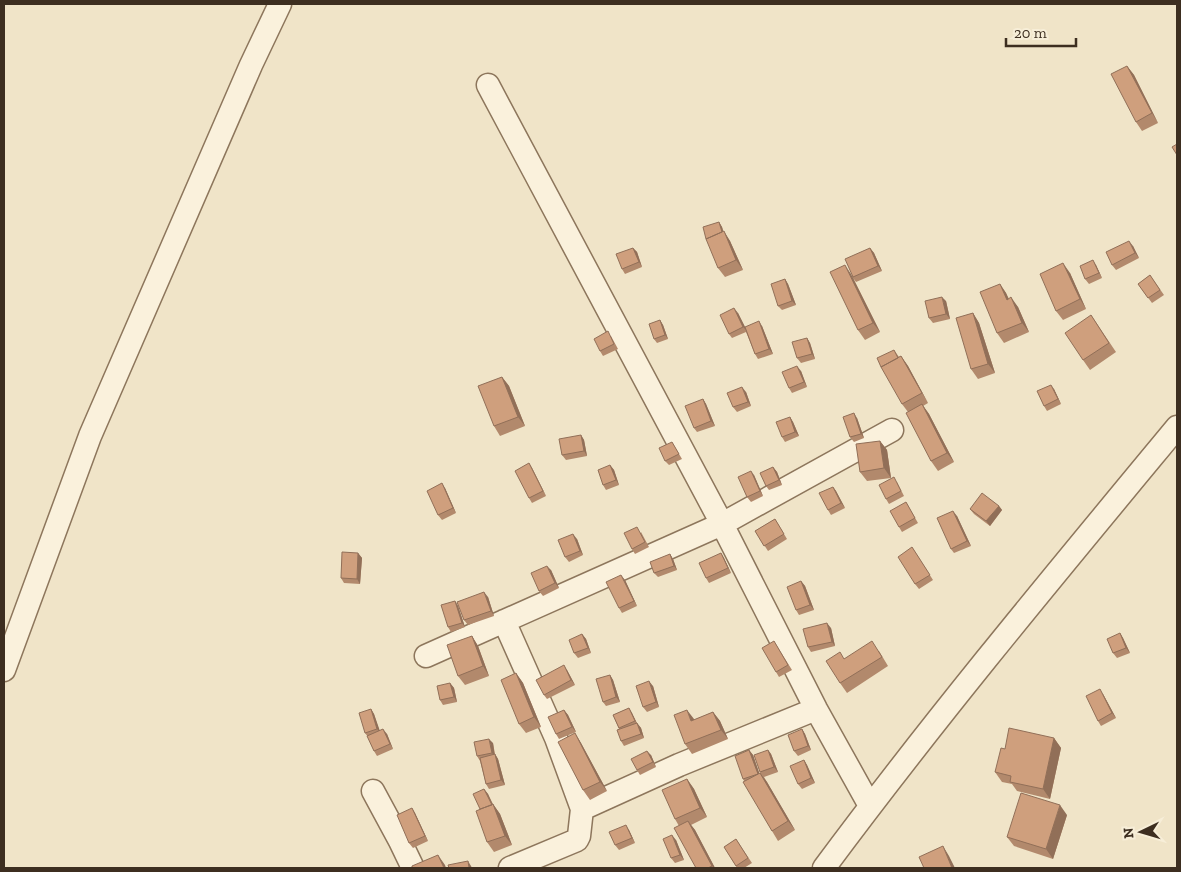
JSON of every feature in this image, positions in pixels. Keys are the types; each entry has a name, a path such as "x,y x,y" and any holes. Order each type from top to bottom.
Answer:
{"street":[{"path":"4,670 90,436 251,65 280,4"},
{"path":"488,85 722,524 816,709 870,806"},
{"path":"824,868 870,806 1032,602 1177,427"},
{"path":"426,656 722,524 892,430"},
{"path":"504,621 556,738 582,809 579,836 576,840 510,868"},
{"path":"582,809 679,765 816,709"},
{"path":"373,791 413,868"}],"building":[{"path":"1127,66 1152,113 1136,122 1111,74"},
{"path":"1177,144 1177,155 1172,147"},
{"path":"719,222 722,232 706,239 703,227"},
{"path":"724,231 736,260 718,268 706,239"},
{"path":"1129,241 1135,253 1112,265 1106,252"},
{"path":"633,248 639,262 622,269 616,254"},
{"path":"870,248 878,266 853,277 845,259"},
{"path":"1093,260 1099,273 1085,279 1080,266"},
{"path":"1063,263 1080,299 1056,311 1040,274"},
{"path":"845,265 873,323 858,330 830,272"},
{"path":"1150,275 1160,290 1148,298 1138,284"},
{"path":"785,279 792,301 778,306 771,284"},
{"path":"1000,284 1007,300 1011,297 1022,323 997,333 980,292"},
{"path":"942,297 946,314 929,318 925,301"},
{"path":"734,308 743,327 729,334 720,315"},
{"path":"973,313 988,364 971,369 956,318"},
{"path":"1091,315 1109,343 1083,360 1065,333"},
{"path":"660,320 665,335 654,339 649,324"},
{"path":"759,321 769,349 755,354 745,327"},
{"path":"608,331 614,344 600,351 594,339"},
{"path":"807,338 812,354 797,358 792,342"},
{"path":"894,350 898,358 881,367 877,358"},
{"path":"901,356 922,393 902,404 881,367"},
{"path":"797,366 804,382 789,388 782,372"},
{"path":"502,377 518,417 494,426 478,386"},
{"path":"1051,385 1058,399 1044,406 1037,391"},
{"path":"742,387 748,402 733,407 727,393"},
{"path":"703,399 711,421 694,428 685,406"},
{"path":"922,404 947,453 931,461 906,413"},
{"path":"854,413 861,434 850,437 843,417"},
{"path":"790,417 795,432 782,437 776,422"},
{"path":"581,435 584,451 562,455 559,439"},
{"path":"880,441 884,468 860,472 856,444"},
{"path":"672,442 679,454 665,461 659,448"},
{"path":"529,463 543,491 529,498 515,471"},
{"path":"610,465 616,480 603,485 598,470"},
{"path":"773,467 779,480 766,486 760,473"},
{"path":"751,471 760,491 747,497 738,477"},
{"path":"894,477 901,491 886,499 879,485"},
{"path":"442,483 453,508 438,515 427,491"},
{"path":"833,487 841,503 828,510 819,493"},
{"path":"982,493 999,506 986,521 970,509"},
{"path":"906,502 915,518 899,527 890,511"},
{"path":"953,511 967,541 951,549 937,518"},
{"path":"775,519 784,534 764,546 755,531"},
{"path":"637,527 645,542 632,549 624,533"},
{"path":"573,534 580,551 565,557 558,540"},
{"path":"912,547 930,575 915,584 898,557"},
{"path":"342,552 358,553 357,579 341,578"},
{"path":"721,553 728,568 706,578 699,563"},
{"path":"670,554 674,566 654,573 650,562"},
{"path":"547,566 555,583 539,591 531,573"},
{"path":"621,575 634,601 619,608 606,582"},
{"path":"801,581 810,605 796,610 787,587"},
{"path":"484,592 491,611 464,620 457,602"},
{"path":"455,601 462,623 448,627 441,605"},
{"path":"827,623 832,642 808,647 803,629"},
{"path":"1120,633 1126,648 1113,653 1107,639"},
{"path":"582,634 588,648 574,653 569,640"},
{"path":"472,636 483,666 458,676 447,645"},
{"path":"774,641 788,665 776,672 762,648"},
{"path":"872,641 882,657 840,683 826,661 840,652 844,659"},
{"path":"564,665 571,680 544,695 536,680"},
{"path":"516,673 534,717 519,724 501,680"},
{"path":"610,675 616,697 603,702 596,679"},
{"path":"649,681 656,702 643,707 636,686"},
{"path":"450,683 454,697 440,700 437,686"},
{"path":"1100,689 1112,713 1098,721 1086,696"},
{"path":"629,708 635,721 619,728 613,715"},
{"path":"371,709 377,729 365,733 359,713"},
{"path":"564,710 572,727 556,734 548,717"},
{"path":"687,710 691,721 713,712 721,730 685,744 674,715"},
{"path":"637,723 641,734 621,741 617,730"},
{"path":"1009,728 1054,738 1043,789 1010,782 1011,776 995,772 1001,748 1005,749"},
{"path":"383,729 390,744 374,751 367,736"},
{"path":"802,729 808,746 794,751 788,735"},
{"path":"575,733 600,782 583,790 558,742"},
{"path":"489,739 492,753 477,756 474,742"},
{"path":"749,750 758,774 743,779 735,756"},
{"path":"768,750 774,767 760,772 754,755"},
{"path":"647,751 653,762 637,770 631,759"},
{"path":"495,754 501,780 486,784 480,758"},
{"path":"804,760 811,778 798,784 790,766"},
{"path":"760,773 788,821 772,831 743,782"},
{"path":"687,779 700,808 675,819 662,790"},
{"path":"484,789 492,805 480,809 473,794"},
{"path":"1021,793 1060,805 1046,849 1007,837"},
{"path":"493,804 505,836 487,842 476,811"},
{"path":"412,808 425,836 409,843 397,815"},
{"path":"688,821 712,866 708,868 696,868 674,828"},
{"path":"626,825 632,838 615,845 609,832"},
{"path":"672,835 680,855 671,858 663,839"},
{"path":"736,839 748,858 736,866 724,847"},
{"path":"943,846 952,868 924,868 919,857"},
{"path":"438,855 444,868 412,868 412,866"},
{"path":"468,861 469,868 449,868 448,865"}]}
